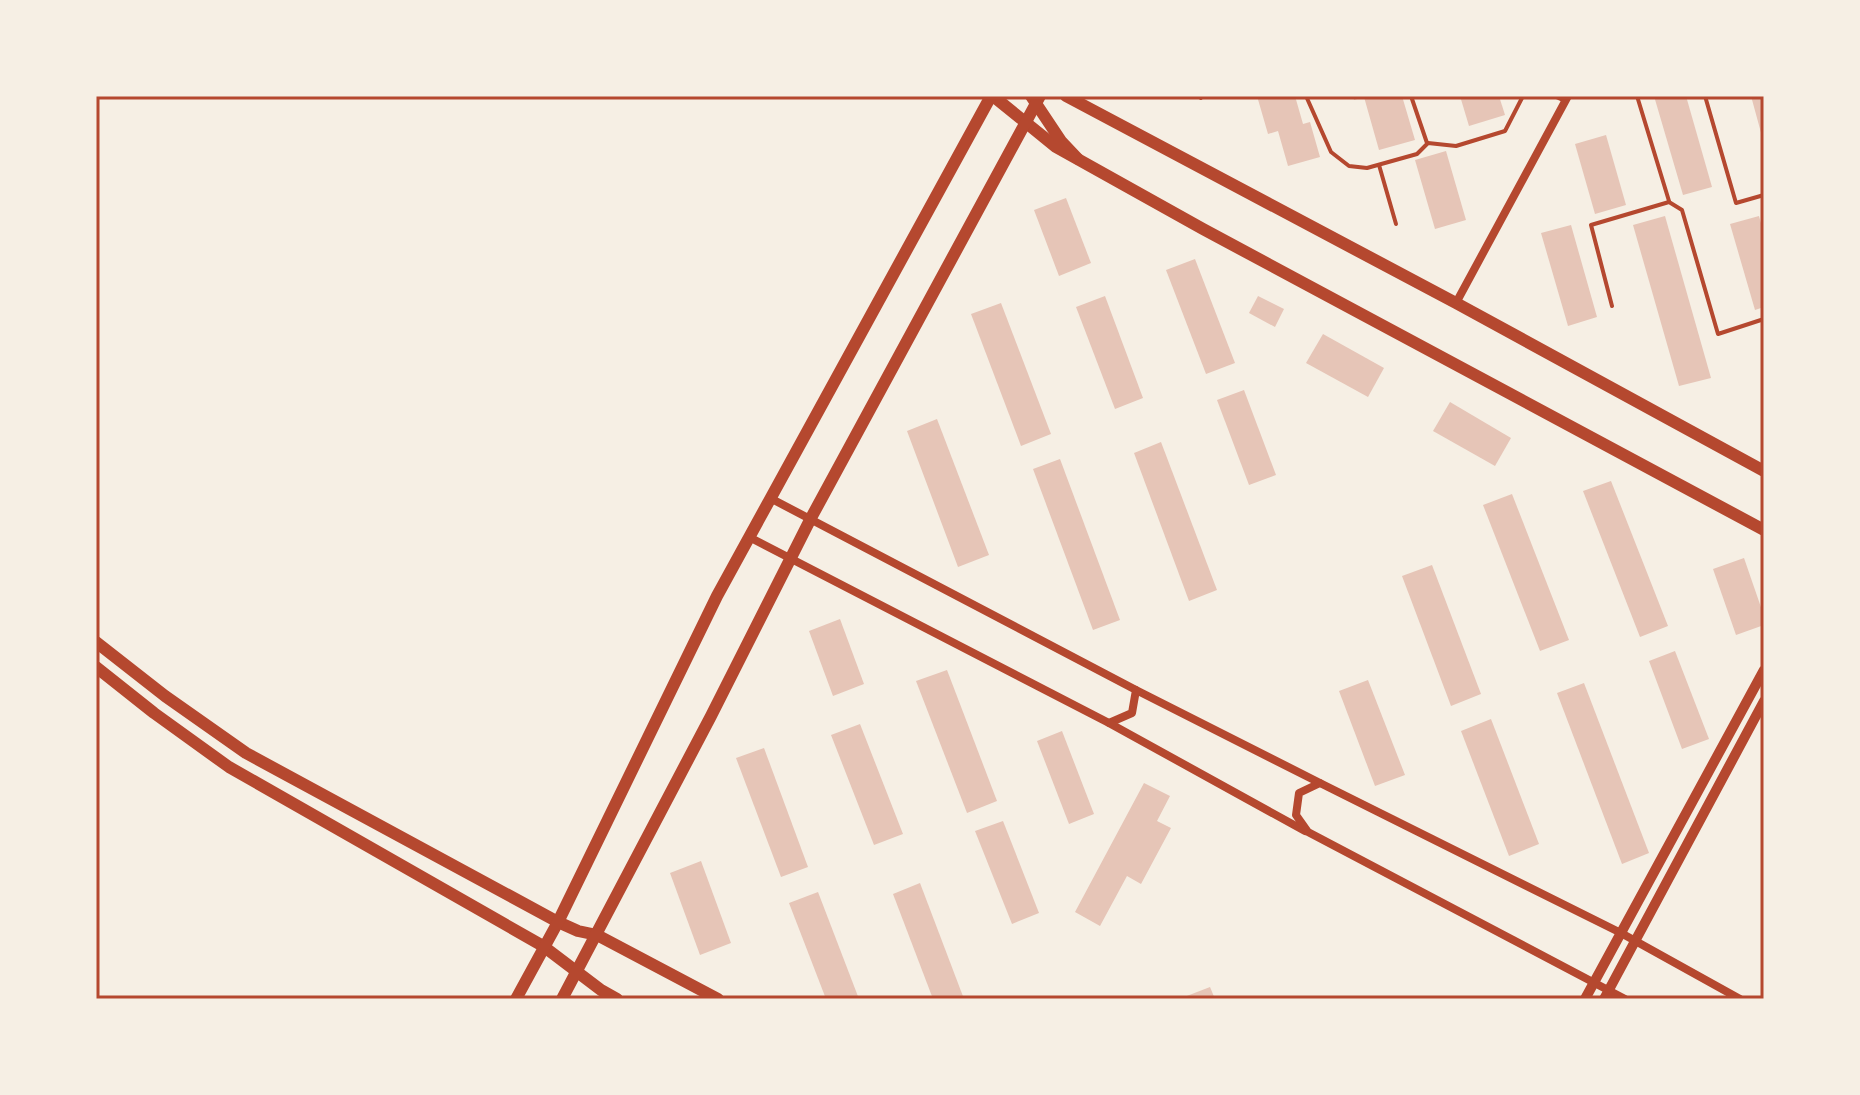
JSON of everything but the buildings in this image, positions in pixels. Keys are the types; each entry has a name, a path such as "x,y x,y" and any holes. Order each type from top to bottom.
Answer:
{"main road":[{"path":"516,999 558,922 710,610 992,96 1045,140 1078,159 1231,245 1764,530"},
{"path":"1066,96 1764,471"},
{"path":"1079,96 1098,113"},
{"path":"562,999 790,557 1036,99"},
{"path":"1036,99 1061,141 1078,159"},
{"path":"96,642 246,753 558,922 597,935 718,999"},
{"path":"96,667 229,767 543,946 617,999"}],"street":[{"path":"1456,303 1566,99"},
{"path":"770,498 1136,690 1621,933 1740,999"},
{"path":"749,537 1109,723 1308,832 1594,982 1606,994 1625,999"},
{"path":"1585,999 1764,670"},
{"path":"1109,723 1132,713 1136,690"},
{"path":"1606,994 1764,701"},
{"path":"1308,832 1296,815 1299,793 1320,783"}],"lane":[{"path":"1306,96 1331,152 1349,166 1367,168 1417,154 1428,143"},
{"path":"1411,96 1428,143"},
{"path":"1428,143 1456,146 1505,131 1523,96"},
{"path":"1554,96 1566,99"},
{"path":"1637,96 1669,202 1682,210 1718,334 1764,319"},
{"path":"1705,96 1736,203 1764,195"},
{"path":"1379,165 1396,224"},
{"path":"1612,306 1591,225 1669,202"}]}
